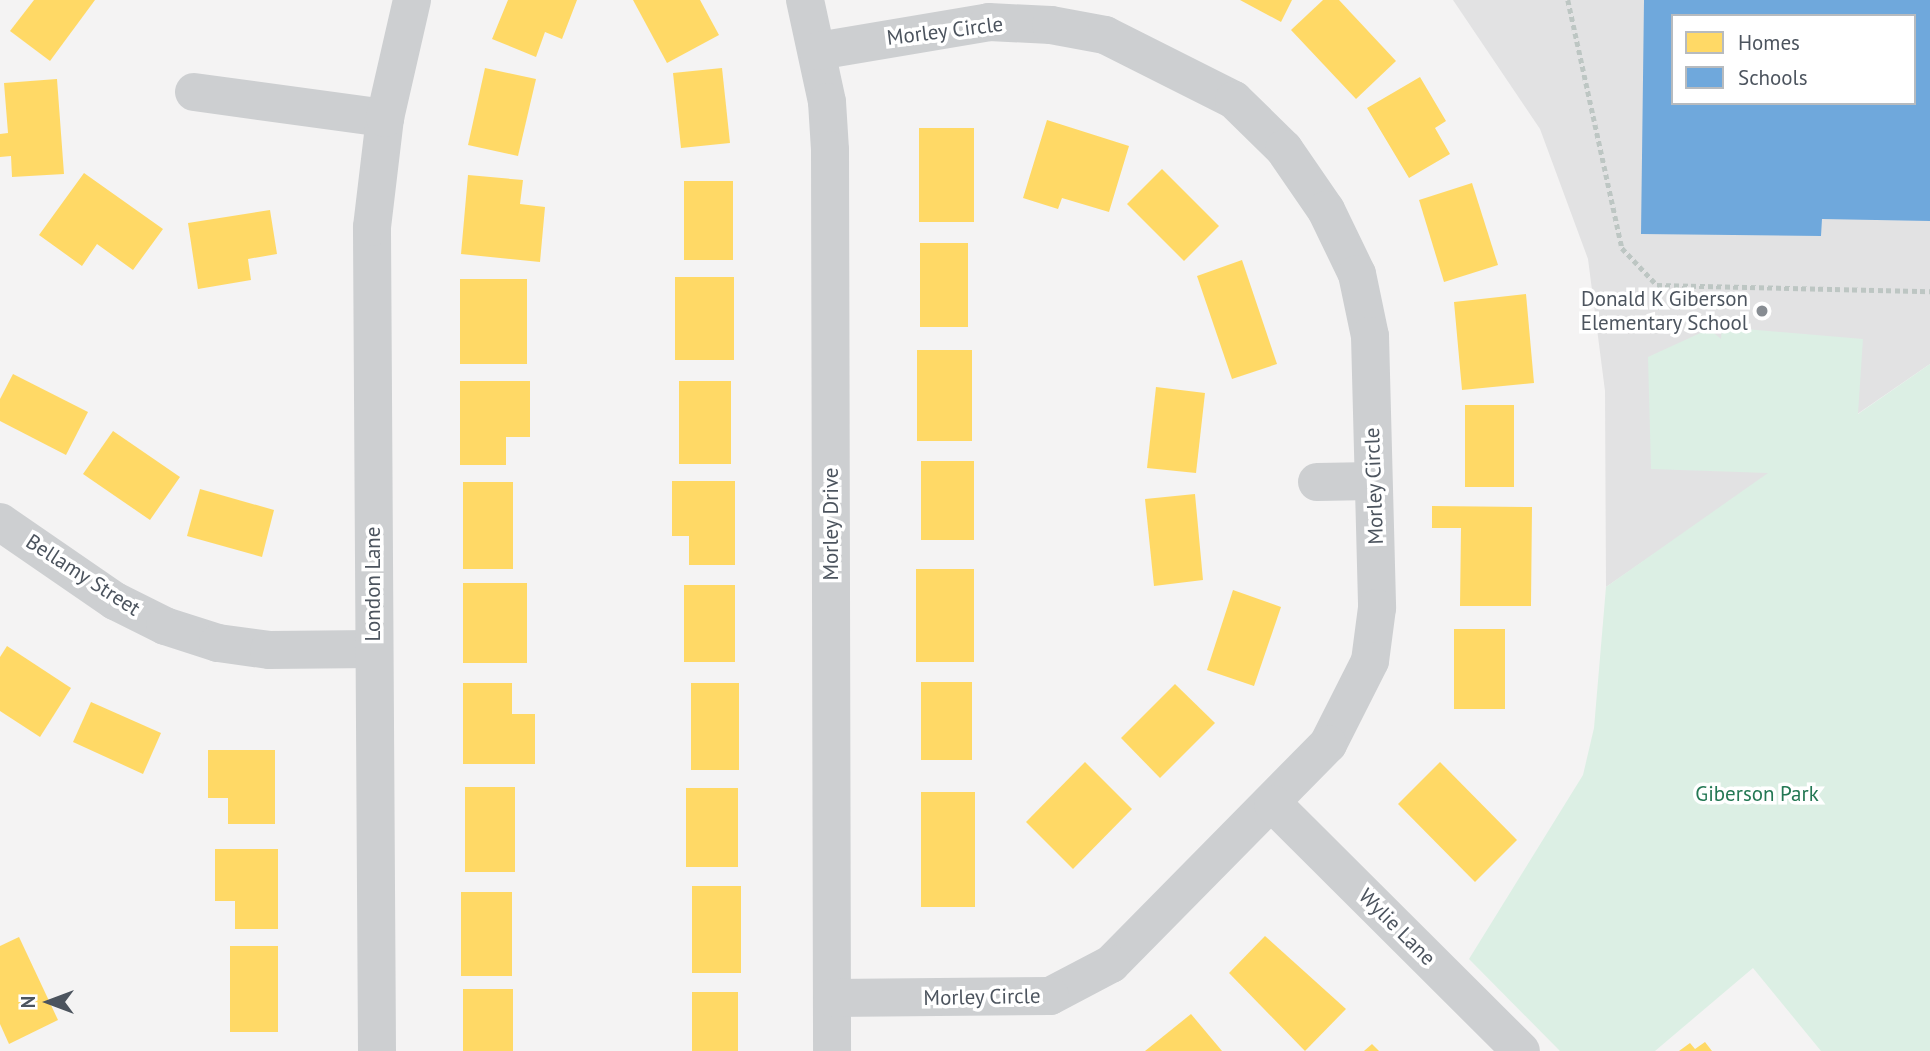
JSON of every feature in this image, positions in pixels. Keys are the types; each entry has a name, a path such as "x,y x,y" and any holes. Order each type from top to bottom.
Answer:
{"street":[{"name":"London Lane","path":"377,1051 372,227 385,118 412,0"},
{"name":"Morley Drive","path":"805,0 818,51 830,150 832,1051"},
{"name":"Morley Circle","path":"818,51 964,25 1051,25 1105,35 1234,100 1284,149 1326,210 1357,274 1370,335 1377,608 1370,662 1328,744 1273,804 1111,964 1080,983 1050,996 1016,1000 832,998"},
{"path":"194,92 385,118"},
{"path":"1317,482 1373,481"},
{"name":"Bellamy Street","path":"0,522 115,601 165,626 218,643 269,650 374,649"},
{"name":"Wylie Lane","path":"1273,804 1521,1051"}],"path":[{"path":"1568,0 1622,247 1657,285 1930,291"}],"shaded area":[{"name":"Donald K Giberson Elementary School","path":"1453,0 1930,0 1930,364 1606,587 1605,391 1588,259 1540,129"}],"green space":[{"name":"Giberson Park","path":"1722,327 1863,339 1858,414 1930,364 1930,1051 1821,1051 1753,968 1655,1051 1560,1051 1469,959 1583,775 1594,728 1606,587 1768,473 1651,469 1648,357 1709,329 1721,339"}],"building: Homes":[{"path":"34,0 95,0 50,61 10,31"},
{"path":"508,0 577,0 562,39 545,32 536,57 492,39"},
{"path":"633,0 700,0 719,35 667,63"},
{"path":"1240,0 1292,0 1281,22"},
{"path":"1323,0 1339,0 1396,61 1356,99 1291,30"},
{"path":"485,68 536,79 518,156 468,145"},
{"path":"722,68 730,143 681,148 673,73"},
{"path":"1420,77 1446,121 1435,128 1450,154 1409,178 1367,108"},
{"path":"57,79 64,174 12,177 11,156 0,157 0,134 8,133 4,83"},
{"path":"1047,120 1129,146 1109,212 1062,198 1058,209 1023,198"},
{"path":"919,128 974,128 974,222 919,222"},
{"path":"1162,169 1219,226 1184,261 1127,204"},
{"path":"84,173 163,229 133,270 97,244 82,266 39,235"},
{"path":"468,175 523,180 520,204 545,207 540,262 461,254"},
{"path":"684,181 733,181 733,260 684,260"},
{"path":"1472,183 1498,265 1444,282 1419,200"},
{"path":"270,210 277,254 248,259 251,280 198,289 188,223"},
{"path":"920,243 968,243 968,327 920,327"},
{"path":"1242,260 1277,364 1232,379 1197,276"},
{"path":"675,277 734,277 734,360 675,360"},
{"path":"460,279 527,279 527,364 460,364"},
{"path":"1526,294 1534,383 1462,390 1454,302"},
{"path":"917,350 972,350 972,441 917,441"},
{"path":"13,374 88,412 66,455 0,421 0,399"},
{"path":"460,381 530,381 530,437 506,437 506,465 460,465"},
{"path":"679,381 731,381 731,464 679,464"},
{"path":"1156,387 1205,393 1196,473 1147,468"},
{"path":"1465,405 1514,405 1514,487 1465,487"},
{"path":"113,431 180,477 150,520 83,474"},
{"path":"921,461 974,461 974,540 921,540"},
{"path":"672,481 735,481 735,565 689,565 689,536 672,536"},
{"path":"463,482 513,482 513,569 463,569"},
{"path":"200,489 274,510 262,557 187,536"},
{"path":"1195,494 1203,580 1154,586 1145,499"},
{"path":"1432,506 1532,507 1531,606 1460,606 1461,528 1432,528"},
{"path":"916,569 974,569 974,662 916,662"},
{"path":"463,583 527,583 527,663 463,663"},
{"path":"684,585 735,585 735,662 684,662"},
{"path":"1233,590 1281,607 1254,686 1207,670"},
{"path":"1454,629 1505,629 1505,709 1454,709"},
{"path":"7,646 71,688 40,737 0,711 0,657"},
{"path":"921,682 972,682 972,760 921,760"},
{"path":"463,683 512,683 512,714 535,714 535,764 463,764"},
{"path":"691,683 739,683 739,770 691,770"},
{"path":"1175,684 1215,723 1160,778 1121,738"},
{"path":"91,702 161,733 143,774 73,742"},
{"path":"208,750 275,750 275,824 228,824 228,798 208,798"},
{"path":"1085,762 1132,809 1073,869 1026,822"},
{"path":"1440,762 1517,840 1475,882 1398,804"},
{"path":"465,787 515,787 515,872 465,872"},
{"path":"686,788 738,788 738,867 686,867"},
{"path":"921,792 975,792 975,907 921,907"},
{"path":"215,849 278,849 278,929 235,929 235,901 215,901"},
{"path":"692,886 741,886 741,973 692,973"},
{"path":"461,892 512,892 512,976 461,976"},
{"path":"1265,936 1346,1009 1305,1051 1229,973"},
{"path":"19,937 58,1020 9,1044 0,1024 0,946"},
{"path":"230,946 278,946 278,1032 230,1032"},
{"path":"463,989 513,989 513,1051 463,1051"},
{"path":"692,992 738,992 738,1051 692,1051"},
{"path":"1191,1014 1222,1051 1145,1051"},
{"path":"1705,1042 1712,1051 1679,1051 1690,1043 1695,1049"},
{"path":"1372,1044 1379,1051 1364,1051"}],"building: Schools":[{"path":"1644,0 1930,0 1930,221 1822,219 1821,236 1641,234"}],"place":[{"name":"Donald K Giberson Elementary School","path":"1762,311"}]}
